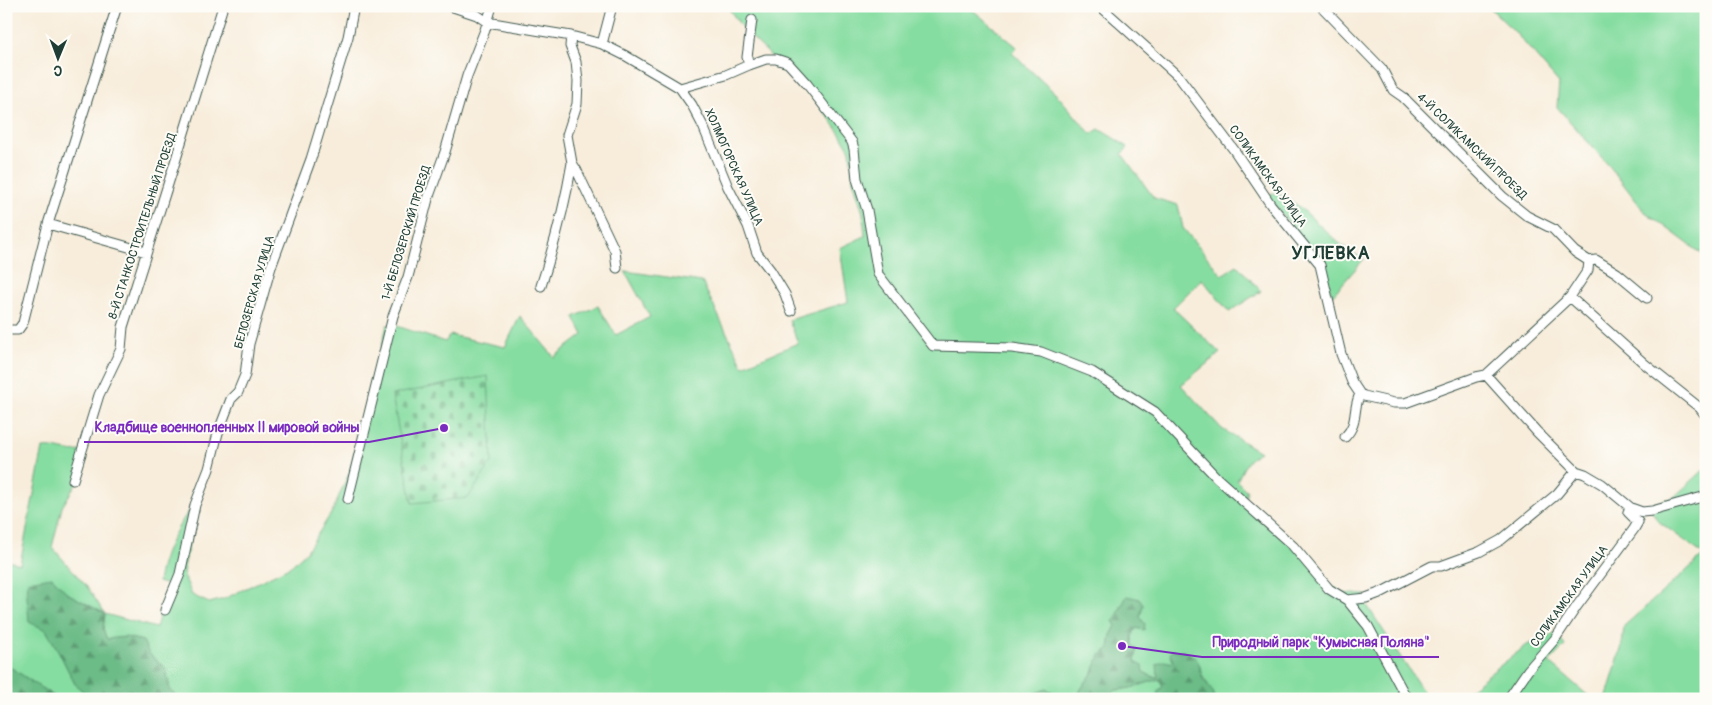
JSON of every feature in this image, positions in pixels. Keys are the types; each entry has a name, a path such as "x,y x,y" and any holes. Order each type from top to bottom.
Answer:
{"street":[{"path":"6,330 18,330 22,323 48,224 117,6"},
{"name":"8-Й СТАНКОСТРОИТЕЛЬНЫЙ ПРОЕЗД","path":"73,480 99,395 121,349 123,327 223,6"},
{"name":"БЕЛОЗЕРСКАЯ УЛИЦА","path":"165,610 180,574 195,505 209,469 218,433 230,399 238,392 245,375 250,344 271,267 311,159 348,37 354,6"},
{"name":"ХОЛМОГОРСКАЯ УЛИЦА","path":"450,6 477,15 487,22 571,36 602,44 680,88 703,126 728,187 748,226 757,253 785,294 791,311"},
{"name":"1-Й БЕЛОЗЕРСКИЙ ПРОЕЗД","path":"348,499 393,316 408,277 428,199 445,152 467,76 492,6"},
{"path":"602,44 612,6"},
{"name":"СОЛИКАМСКАЯ УЛИЦА","path":"1100,6 1179,77 1234,150 1271,205 1320,265 1341,354 1352,382 1360,394"},
{"name":"4-Й СОЛИКАМСКИЙ ПРОЕЗД","path":"1321,6 1382,69 1393,90 1410,104 1502,196 1527,216 1553,230 1575,252 1590,260 1596,260 1647,298"},
{"path":"748,65 747,57 752,20"},
{"path":"541,286 572,163 567,135 577,104 578,81 576,62 570,46 571,36"},
{"path":"680,88 726,75 766,59 776,59 788,63 808,84 852,142 857,179 867,210 878,274 933,346 1012,348 1041,352 1092,372 1155,412 1217,478 1293,546 1329,589 1347,600 1368,626 1407,699"},
{"path":"572,163 615,251 617,268"},
{"path":"48,224 146,252"},
{"path":"1345,436 1352,429 1360,394 1394,403 1405,403 1486,375 1570,297 1588,270 1590,260"},
{"path":"1570,297 1646,365 1700,408 1706,416"},
{"path":"1486,375 1530,425 1576,471 1602,484 1631,508 1642,512 1652,511 1706,496"},
{"path":"1347,600 1366,598 1382,592 1432,566 1441,566 1479,552 1502,540 1557,494 1576,471"},
{"name":"СОЛИКАМСКАЯ УЛИЦА","path":"1508,699 1528,670 1555,639 1634,529 1638,522 1628,512 1631,508"}],"green space":[{"path":"727,6 968,6 1017,47 1012,53 1058,96 1091,134 1099,129 1128,147 1122,154 1154,198 1178,205 1183,228 1222,275 1237,265 1261,291 1229,312 1202,279 1173,308 1220,353 1181,385 1222,429 1260,452 1243,468 1237,481 1247,491 1245,500 1332,586 1342,593 1365,595 1366,604 1428,699 1215,699 1212,690 1202,676 1200,666 1175,663 1159,677 1151,676 1135,662 1137,650 1132,644 1132,637 1136,628 1143,630 1140,617 1143,605 1121,605 1120,613 1113,621 1116,626 1111,635 1109,649 1100,655 1093,672 1081,689 1077,699 1063,699 1057,694 1034,694 1036,699 180,699 170,690 166,669 149,654 143,641 125,637 107,639 103,630 105,614 156,628 168,585 158,582 162,563 173,537 188,512 195,515 183,573 192,595 209,603 224,599 291,566 307,551 332,512 350,471 387,325 397,326 445,342 450,335 505,347 520,316 554,357 583,335 574,317 598,306 616,335 650,317 625,271 702,282 743,366 798,343 789,320 848,302 840,248 865,236 863,213 853,180 850,150 833,123 786,65 776,63 743,29"},
{"path":"1488,6 1706,6 1706,257 1644,211 1611,168 1557,107 1559,83 1516,33"},
{"path":"1272,193 1283,196 1294,203 1340,244 1364,259 1332,296 1322,264 1268,197"},
{"path":"488,376 492,462 468,498 412,503 392,395"},
{"path":"43,448 71,452 79,451 84,454 77,482 62,507 52,547 88,588 105,614 67,593 52,577 46,630 75,684 91,699 58,699 6,666 6,560 20,564"},
{"path":"1706,468 1706,699 1606,699 1622,646 1624,626 1704,555 1658,521 1648,505 1674,497"},
{"path":"52,577 67,593 105,614 103,630 107,639 125,637 143,641 149,654 166,669 170,690 180,699 91,699 75,684 46,630 29,622 28,581"},
{"path":"1127,596 1140,599 1143,605 1140,617 1145,624 1144,630 1136,628 1132,636 1132,644 1137,649 1135,662 1143,666 1144,672 1152,677 1158,677 1157,664 1164,661 1174,663 1170,654 1172,650 1190,654 1199,663 1203,679 1212,691 1215,699 1158,699 1158,692 1163,686 1159,679 1131,688 1116,690 1104,699 1077,699 1081,689 1093,672 1100,655 1109,649 1111,635 1116,626 1113,621"},
{"path":"1556,633 1565,646 1549,662 1592,699 1457,699 1527,645"},
{"path":"6,666 13,669 58,699 6,699"},
{"path":"1159,679 1163,686 1158,692 1158,699 1104,699 1116,690 1131,688"},
{"path":"1046,689 1063,699 1036,699 1034,694"}],"place":[{"name":"Кладбище военнопленных II мировой войны","path":"444,428"},
{"name":"Природный парк \"Кумысная Поляна\"","path":"1122,646"}],"district":[{"name":"УГЛЕВКА","path":"1331,253"}]}
